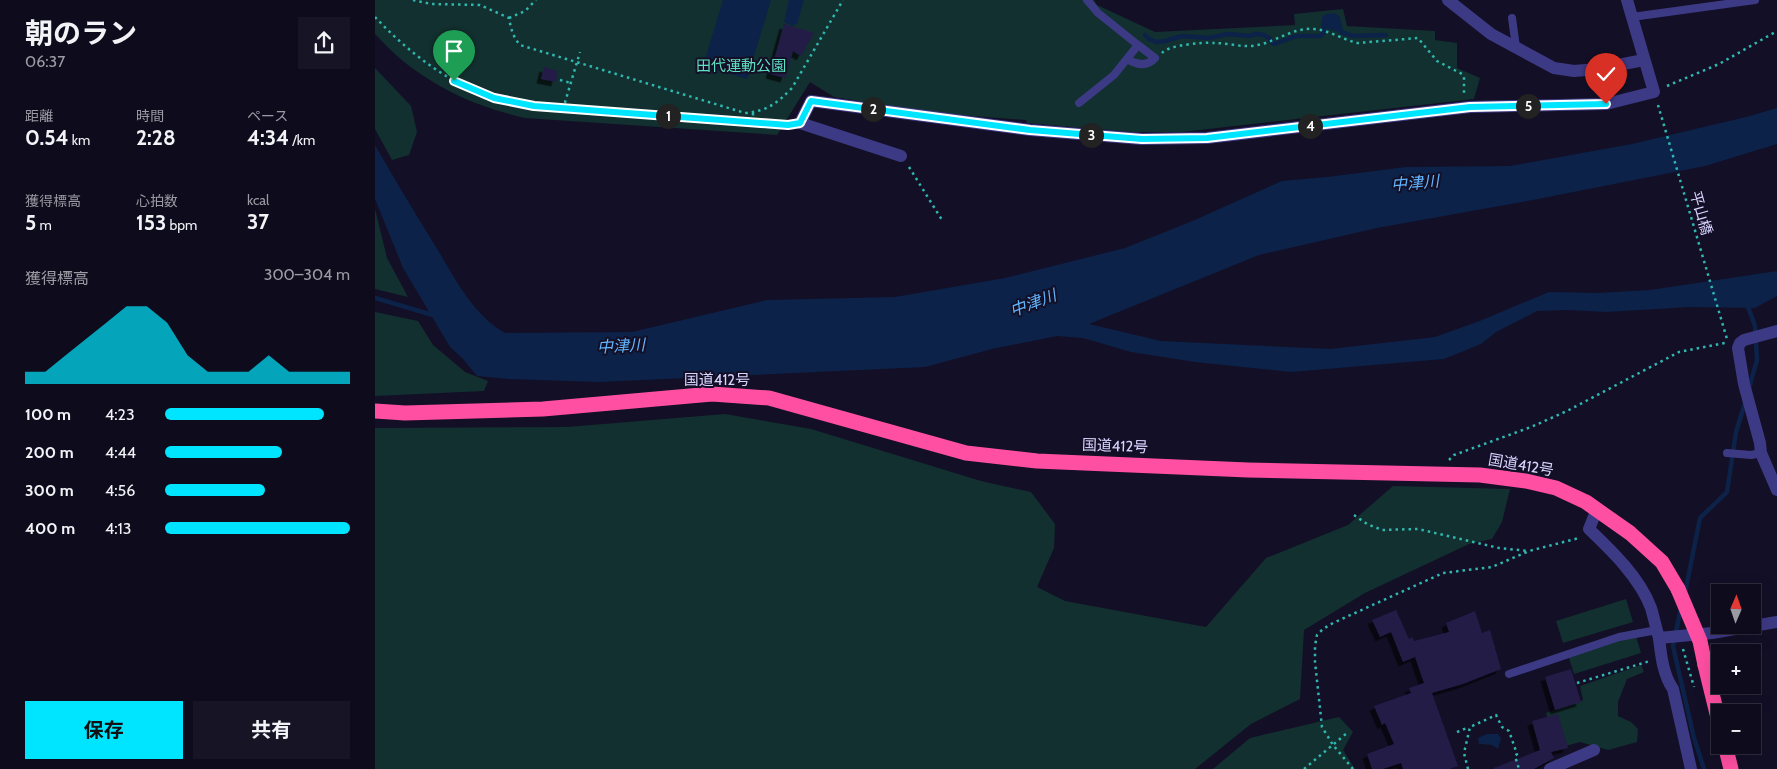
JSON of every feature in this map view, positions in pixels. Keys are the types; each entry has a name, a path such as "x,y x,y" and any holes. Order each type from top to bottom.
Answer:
{"highway":[{"name":"国道412号","path":"375,411 405,413 543,409 712,394 769,398 966,453 1046,461 1248,470 1480,475 1525,481 1556,488 1586,502 1630,532 1662,562 1678,588 1700,641 1715,704"},
{"path":"1727,754 1731,769"}],"street":[{"path":"1448,0 1491,34 1554,68 1574,71 1597,69 1644,60"},
{"path":"901,156 800,123 811,101 1030,130 1142,139 1207,138 1465,107 1606,104 1654,92 1627,0"},
{"path":"1771,332 1744,340 1738,348 1744,384 1761,453 1777,490"},
{"path":"1597,509 1589,529 1606,545 1639,586 1650,607 1660,635 1662,657 1669,684 1673,690 1691,769"},
{"path":"1660,635 1712,633 1777,622"},
{"path":"1550,769 1594,750"}],"lane":[{"path":"1087,0 1098,13 1155,58 1140,65 1127,58"},
{"path":"1632,17 1755,0"},
{"path":"1512,18 1516,47"},
{"path":"1079,103 1114,75 1137,45"},
{"path":"1727,453 1751,455 1761,453"},
{"path":"1509,674 1619,637 1660,635"}],"path":[{"path":"413,0 431,4 480,4 509,18 525,11 536,0"},
{"path":"509,18 515,39 520,45 739,112 753,112 770,107 781,100 792,88 843,0"},
{"path":"375,17 410,51 454,81 494,98 524,105 563,109 788,125 800,123"},
{"path":"1155,58 1158,58 1167,48 1205,43 1258,46 1301,29 1320,30 1358,43 1418,38 1437,61 1464,77 1465,107"},
{"path":"1654,92 1719,64 1777,30"},
{"path":"563,109 580,52"},
{"path":"560,80 571,84"},
{"name":"平山橋","path":"1446,474 1449,460 1454,455 1531,427 1567,411 1679,352 1729,342 1654,92"},
{"path":"753,112 753,122"},
{"path":"901,156 942,220"},
{"path":"1353,515 1367,524 1383,530 1418,529 1499,548 1529,551"},
{"path":"1353,769 1333,745 1322,727 1315,662 1317,635 1333,623 1435,576 1443,573 1492,567 1529,551 1578,539 1589,529"},
{"path":"1683,650 1695,690"},
{"path":"1577,683 1645,663"},
{"path":"1457,732 1497,715 1502,727 1509,731 1517,754 1515,756 1519,769"},
{"path":"1468,769 1463,753 1470,727"},
{"path":"1305,769 1347,733"}],"green space":[{"name":"田代運動公園","path":"375,0 1094,0 1097,5 1155,32 1295,25 1294,14 1343,9 1347,26 1435,31 1435,40 1457,43 1457,68 1480,78 1474,99 1182,132 1131,132 1027,123 1026,120 934,113 834,97 810,82 777,135 525,118 491,109 461,97 431,81 403,61 375,34"},
{"path":"375,68 411,106 417,132 409,155 392,160 375,129"},
{"path":"375,209 387,258 408,297 375,289"},
{"path":"375,312 418,321 433,345 465,372 488,381 484,391 375,396"},
{"path":"725,414 811,429 981,481 1031,492 1055,524 1054,548 1037,587 1065,601 1206,627 1266,558 1348,525 1393,486 1510,489 1502,522 1492,539 1469,544 1365,593 1304,630 1300,699 1251,724 1195,769 375,769 375,428 567,427"},
{"path":"1626,599 1633,622 1563,643 1556,621"},
{"path":"1634,630 1641,653 1574,674 1567,652"},
{"path":"1641,665 1644,672 1627,679 1618,702 1618,716 1631,722 1638,729 1637,742 1608,750 1580,742 1555,749 1546,713 1583,700 1580,686"},
{"path":"1339,717 1353,732 1343,750 1355,769 1213,769 1250,738"}],"water":[{"path":"723,0 771,0 747,79 703,66"},
{"path":"789,0 804,0 797,24 792,26 784,22"},
{"path":"1335,13 1340,17 1343,30 1346,32 1345,34 1321,27 1322,17 1326,14"},
{"name":"中津川","path":"1777,108 1777,144 1705,166 1377,228 1259,255 1089,324 1161,341 1330,349 1435,337 1549,292 1597,293 1650,290 1777,271 1777,296 1755,308 1690,307 1607,312 1537,311 1496,332 1481,344 1444,359 1291,372 1195,362 1131,352 1083,338 1057,336 992,349 925,367 599,382 477,376 450,347 403,268 375,199 375,145 457,283 483,316 505,333 632,332 767,300 895,297 1005,278 1125,248 1190,222 1282,181 1406,167 1510,166 1632,144"},
{"path":"1487,734 1498,734 1501,738 1498,749 1492,745 1479,744 1478,738"}],"building":[{"path":"784,24 814,33 801,56 793,51 785,78 770,74"},
{"path":"544,67 558,71 556,82 541,79"},
{"path":"1396,610 1409,639 1412,637 1414,641 1449,632 1446,623 1475,611 1482,633 1490,630 1501,669 1463,684 1432,693 1458,766 1450,769 1403,769 1401,763 1383,769 1372,769 1367,754 1394,744 1385,723 1382,725 1374,706 1411,693 1409,688 1424,683 1415,657 1403,662 1391,632 1380,637 1372,620"},
{"path":"1571,669 1581,702 1555,710 1545,677"},
{"path":"1558,714 1568,748 1551,752 1554,758 1534,769 1494,769 1540,750 1532,721"}],"waterway":[{"path":"1145,35 1156,42 1182,36 1209,38 1228,34 1249,36 1256,34 1264,35 1275,44 1296,36 1320,36 1323,34 1325,27 1328,26"},
{"path":"1341,32 1353,36 1386,35"},
{"path":"375,298 436,316"},
{"path":"1747,304 1755,326 1757,360 1749,388"},
{"path":"1685,593 1700,518 1727,492 1736,432 1745,403"},
{"path":"1681,608 1673,646 1694,738 1704,769"}],"route":[{"path":"454,81 476,92 494,98 514,103 563,109 788,125 800,123 811,101 1030,130 1142,139 1207,138 1470,107 1606,104"}]}
